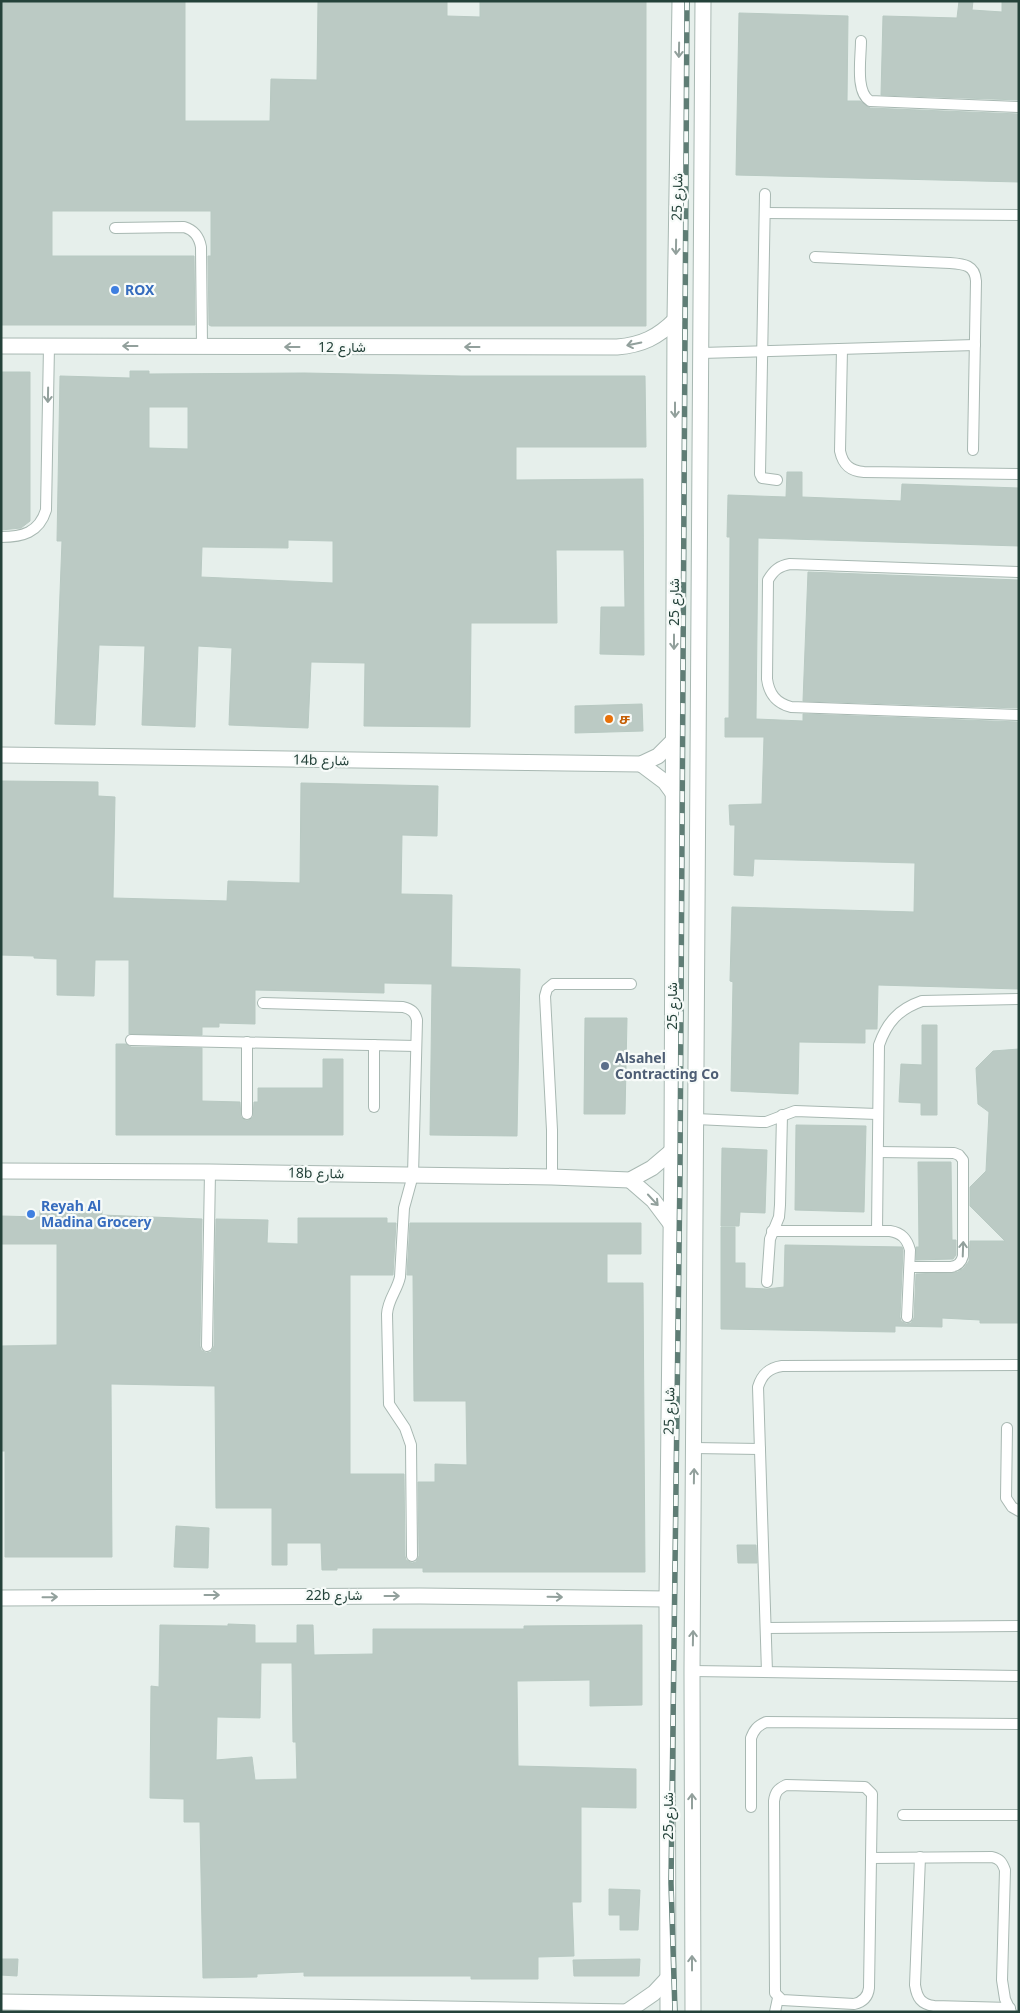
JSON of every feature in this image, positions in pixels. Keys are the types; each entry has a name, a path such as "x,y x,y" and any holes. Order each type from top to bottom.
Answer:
{"street":[{"name":"شارع 25","path":"668,2012 667,1599 672,1151 675,320 680,1"},
{"name":"شارع 25","path":"693,2012 692,1671 703,1"},
{"name":"شارع 12","path":"1,346 617,347 634,346 649,340 664,332 675,320"},
{"path":"641,764 658,756 674,740"},
{"name":"14b شارع","path":"1,755 641,764"},
{"path":"641,764 654,773 673,793"},
{"path":"671,1224 653,1200 630,1180 652,1168 672,1151"},
{"name":"18b شارع","path":"1,1171 210,1172 552,1177 630,1180"},
{"name":"22b شارع","path":"1,1598 420,1596 667,1599"},
{"path":"1,2002 149,2007 629,2011 650,1997 668,1978"}],"lane":[{"path":"861,41 861,88 862,93 870,101 1019,106"},
{"path":"765,194 760,474 762,478 777,480"},
{"path":"764,212 1019,215"},
{"path":"115,228 184,227 198,236 200,247 202,346"},
{"path":"815,257 950,263 964,264 971,267 976,281 973,450"},
{"path":"701,353 975,345"},
{"path":"1,537 16,537 30,532 40,523 46,510 49,346"},
{"path":"842,349 840,451 847,467 855,471 864,472 1019,474"},
{"path":"1019,572 790,564 781,566 773,572 768,580 767,679 771,694 776,701 791,707 1019,715"},
{"path":"552,1177 552,1130 544,996 547,989 553,984 631,984"},
{"path":"877,1231 879,1045 886,1027 899,1012 910,1005 922,1001 1019,999"},
{"path":"263,1003 410,1008 415,1013 417,1020 413,1175 404,1208 399,1284 389,1301 387,1314 389,1404 405,1428 411,1445 412,1556"},
{"path":"131,1040 416,1046"},
{"path":"247,1042 247,1114"},
{"path":"374,1045 374,1108"},
{"path":"696,1119 766,1122 795,1112 877,1114"},
{"path":"767,1282 768,1248 772,1231 779,1216 780,1205 782,1116"},
{"path":"878,1152 954,1153 960,1155 963,1160 963,1256 961,1262 957,1266 951,1267 910,1267"},
{"path":"207,1346 210,1172"},
{"path":"772,1231 890,1230 898,1232 908,1243 910,1267 907,1317"},
{"path":"767,1672 758,1387 764,1375 775,1367 1019,1365"},
{"path":"1007,1428 1006,1498 1012,1507 1019,1511"},
{"path":"694,1448 760,1449"},
{"path":"766,1628 1019,1626"},
{"path":"692,1671 1019,1676"},
{"path":"751,1807 751,1738 759,1725 766,1722 1019,1724"},
{"path":"775,2012 778,1998 774,1988 775,1794 779,1788 793,1784 860,1786 870,1790 872,1799 872,1858 868,1994 860,2002 854,2004 782,2000 778,1998"},
{"path":"903,1815 1019,1815"},
{"path":"872,1858 992,1857 998,1859 1003,1864 1005,1870 1002,1980 1005,1999 1011,2010"},
{"path":"920,1858 915,1985 919,2000 926,2005 934,2006 1011,2010"}],"building":[{"path":"1,1 185,1 185,121 270,121 271,79 317,80 318,1 447,1 447,16 480,17 480,1 646,1 646,326 211,326 209,325 208,256 211,256 211,211 52,211 52,256 194,256 195,325 1,325"},
{"path":"959,1 973,1 972,10 1002,12 1002,1 1019,2 1019,100 881,95 883,16 957,18"},
{"path":"739,13 848,16 847,101 860,101 870,108 1019,114 1019,182 736,175"},
{"path":"130,371 149,371 149,374 304,373 461,376 645,376 646,447 516,447 516,480 643,479 644,655 600,654 601,607 625,607 624,550 556,550 557,623 471,623 470,727 364,726 365,663 311,662 308,728 229,725 232,648 198,646 195,727 142,725 145,646 99,645 95,725 55,724 62,541 57,541 60,376 130,378","holes":["149,407 188,407 188,449 149,448","288,540 333,541 333,583 201,577 202,547 288,548"]},
{"path":"1,372 30,372 30,521 21,528 1,530"},
{"path":"787,472 802,472 802,497 901,501 902,484 1019,488 1019,546 758,538 756,719 803,721 803,714 1019,722 1019,989 878,985 877,1029 865,1029 865,1043 799,1042 798,1094 731,1091 733,982 730,981 732,907 914,912 915,863 754,859 753,876 734,875 735,825 730,825 729,805 762,804 764,737 725,737 725,718 729,718 730,537 727,537 728,495 786,497"},
{"path":"808,572 1019,580 1019,708 803,701"},
{"name":"ச","path":"642,704 643,731 575,733 575,706"},
{"path":"1,781 98,782 98,796 115,797 113,898 227,901 228,881 300,883 301,783 438,786 437,836 402,835 401,894 452,895 451,967 520,969 517,1136 430,1135 432,984 384,983 384,993 255,990 255,1024 219,1023 219,1027 202,1027 202,1035 129,1034 129,960 95,960 94,996 57,995 57,959 1,955"},
{"name":"Alsahel Contracting Co","path":"585,1018 627,1018 625,1114 584,1114"},
{"path":"922,1025 937,1025 937,1115 921,1115 921,1103 899,1102 901,1064 922,1065"},
{"path":"116,1044 126,1044 131,1047 202,1048 202,1101 240,1102 241,1117 247,1121 253,1117 254,1102 258,1102 258,1088 323,1088 323,1059 343,1059 343,1135 116,1135"},
{"path":"1019,1049 1019,1323 980,1323 980,1320 942,1318 942,1327 895,1326 895,1332 721,1329 721,1227 735,1227 735,1263 745,1263 745,1288 767,1289 784,1287 785,1245 902,1247 900,1317 901,1321 906,1324 911,1323 914,1318 916,1274 958,1272 969,1261 970,1241 1005,1241 970,1206 970,1187 986,1171 989,1112 978,1104 976,1068 993,1051"},
{"path":"796,1125 866,1126 864,1212 795,1210"},
{"path":"722,1148 767,1150 765,1213 740,1212 739,1226 721,1226"},
{"path":"918,1162 951,1162 952,1240 956,1240 956,1255 953,1259 916,1260 916,1247 919,1247"},
{"path":"40,1210 102,1210 102,1215 202,1219 200,1346 201,1350 206,1353 211,1352 214,1346 216,1219 268,1220 267,1243 298,1244 298,1218 387,1218 387,1223 396,1223 393,1275 350,1275 350,1474 404,1474 405,1556 406,1560 412,1563 416,1562 419,1556 418,1482 435,1482 435,1464 467,1465 466,1401 414,1401 413,1275 407,1275 410,1223 641,1223 641,1254 607,1254 607,1283 643,1283 645,1572 423,1572 423,1568 337,1568 337,1570 322,1570 321,1543 287,1543 287,1565 272,1565 272,1508 216,1508 215,1386 111,1384 112,1557 5,1557 5,1451 1,1451 1,1346 57,1345 57,1244 1,1244 1,1216 40,1217"},
{"path":"176,1526 209,1528 208,1568 174,1567"},
{"path":"737,1545 756,1545 757,1563 738,1563"},
{"path":"228,1624 255,1625 255,1643 297,1643 297,1625 313,1625 314,1655 373,1654 373,1629 524,1629 524,1626 642,1625 642,1705 590,1706 590,1680 517,1681 518,1766 636,1769 636,1808 581,1807 581,1902 572,1902 574,1956 538,1957 538,1979 471,1979 471,1976 304,1976 304,1972 257,1974 257,1977 203,1978 200,1822 184,1822 184,1799 150,1798 151,1686 159,1687 160,1625 228,1626","holes":["261,1663 292,1663 293,1742 296,1742 297,1779 255,1780 252,1757 216,1760 217,1717 260,1718"]},
{"path":"609,1889 640,1890 638,1930 620,1930 620,1915 609,1915"},
{"path":"1,1959 18,1959 17,1976 1,1975"},
{"path":"640,1959 639,1976 574,1976 573,1960"}],"railway":[{"path":"675,2012 671,1883 680,1171 687,1"}],"place":[{"name":"ROX","path":"115,290"},
{"name":"ச","path":"609,719"},
{"name":"Alsahel Contracting Co","path":"605,1066"},
{"name":"Reyah Al Madina Grocery","path":"31,1214"}]}
